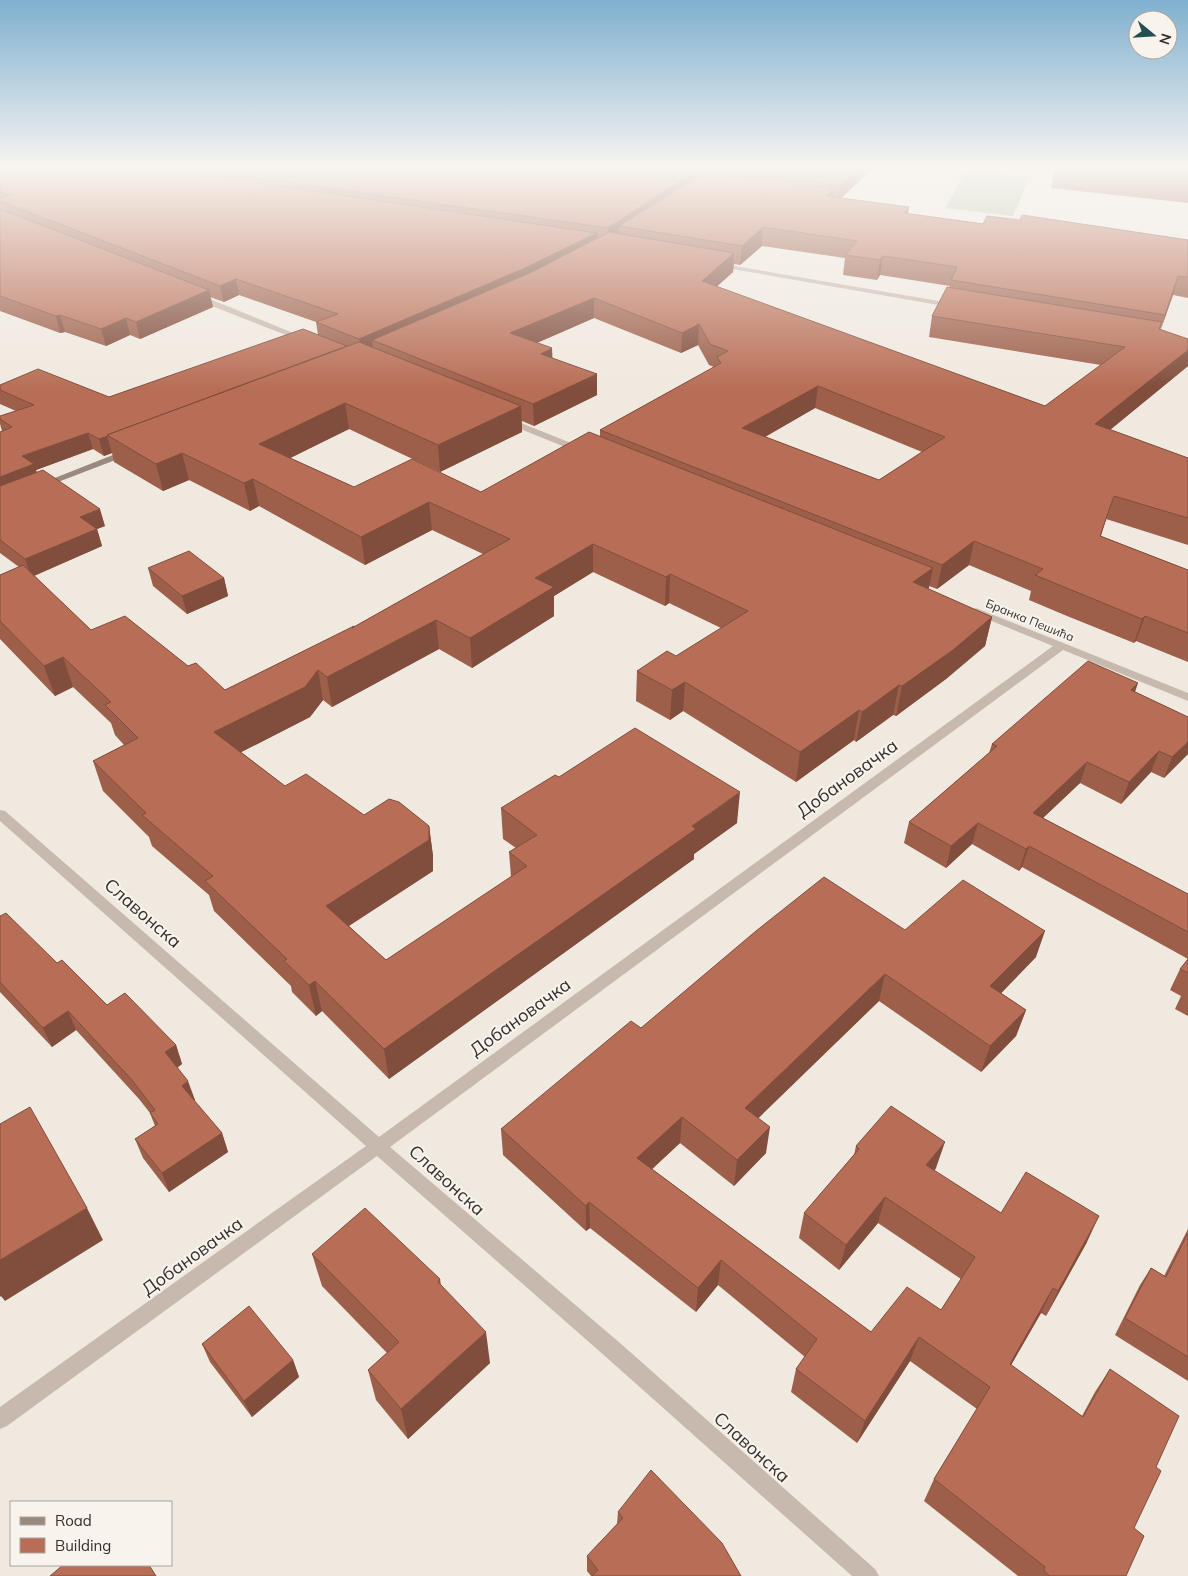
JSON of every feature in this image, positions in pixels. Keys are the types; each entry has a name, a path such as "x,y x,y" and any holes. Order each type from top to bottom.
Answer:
{"main road":[{"path":"35,488 139,448"}],"street":[{"path":"706,264 966,308"},
{"path":"192,295 308,341"},
{"path":"497,417 588,454"},
{"name":"Бранка Пешића","path":"970,609 1188,697"},
{"name":"Добановачка","path":"0,1419 379,1146 1061,646"},
{"name":"Славонска","path":"0,814 379,1146 433,1196 620,1356 868,1576"}],"building":[{"path":"0,243 87,243 209,290 136,322 126,318 101,329 60,315 56,316 0,296"},
{"path":"108,243 577,243 525,268 359,339 316,322 338,314 236,279 220,286"},
{"path":"589,243 672,243 734,253 702,281 1045,406 1125,347 932,316 947,287 1162,322 1159,329 1188,339 1188,350 1095,424 1188,458 1188,518 1114,496 1100,536 1188,570 1188,633 1145,616 1142,619 1035,575 1043,569 974,541 942,565 600,430 721,363 717,357 728,351 710,344 699,324 682,333 594,298 510,333 552,348 541,354 597,374 533,404 372,340 532,272","holes":["818,386 945,437 879,480 742,428"]},
{"path":"721,243 746,243 742,246"},
{"path":"856,243 1188,243 1188,277 1178,276 1165,315 951,280 957,267 883,256 880,260 845,255"},
{"path":"303,329 347,346 108,436 99,439 88,433 22,456 34,464 0,477 0,432 12,427 0,419 0,416 34,405 0,390 0,385 38,369 109,397"},
{"path":"359,342 521,406 438,445 345,403 259,444 354,487 412,459 481,492 589,432 933,568 913,582 992,617 953,650 902,686 899,685 862,712 859,710 800,752 685,682 672,690 637,671 667,651 676,656 748,611 670,574 666,577 593,544 535,578 554,587 470,638 436,620 327,677 318,670 305,687 214,732 285,786 306,774 364,815 389,799 399,802 429,826 429,840 326,906 386,960 527,866 509,852 537,835 501,808 555,775 559,777 635,728 740,792 692,826 696,829 384,1049 315,981 309,985 284,961 287,959 205,881 213,876 142,815 146,813 93,761 138,738 105,705 111,702 63,657 44,666 0,621 0,575 23,565 91,630 125,616 188,666 196,663 225,690 354,626 352,628 510,539 429,502 361,537 253,479 244,483 182,453 156,464 107,435"},
{"path":"43,470 100,509 80,517 97,529 25,559 0,540 0,486"},
{"path":"189,551 224,578 182,596 148,568"},
{"path":"1088,661 1138,683 1131,690 1188,717 1188,742 1172,757 1159,751 1129,782 1087,762 1033,813 1188,894 1188,932 1029,846 1026,849 978,823 951,846 909,822 997,746 992,744"},
{"path":"824,877 905,930 963,880 1045,931 990,986 1026,1010 990,1046 885,974 745,1108 770,1127 737,1160 682,1117 637,1158 871,1332 907,1287 941,1310 975,1257 885,1197 846,1245 804,1213 859,1149 856,1146 891,1106 945,1142 926,1165 1001,1213 1026,1172 1099,1216 1058,1291 1053,1288 1010,1364 1083,1417 1110,1369 1179,1416 1156,1467 1161,1471 1134,1528 1144,1536 1126,1576 1050,1576 1044,1571 1045,1567 934,1479 990,1387 919,1337 865,1421 796,1369 817,1339 721,1260 698,1288 589,1202 586,1206 501,1129 631,1021 641,1028 756,931"},
{"path":"6,913 57,963 62,960 107,1005 125,993 176,1045 165,1052 188,1081 182,1086 222,1133 162,1173 135,1139 158,1124 150,1113 155,1110 132,1080 68,1011 43,1028 0,982 0,916"},
{"path":"1188,959 1188,973 1180,969"},
{"path":"30,1107 87,1208 0,1260 0,1124"},
{"path":"365,1208 440,1279 438,1282 486,1332 401,1409 368,1370 399,1342 312,1254"},
{"path":"1188,1233 1188,1357 1125,1318 1151,1268 1166,1277"},
{"path":"249,1306 293,1360 244,1401 202,1344"},
{"path":"651,1470 722,1543 741,1576 592,1576 598,1570 587,1556 623,1518 618,1512"},
{"path":"62,1566 150,1566 156,1576 50,1576"}]}
